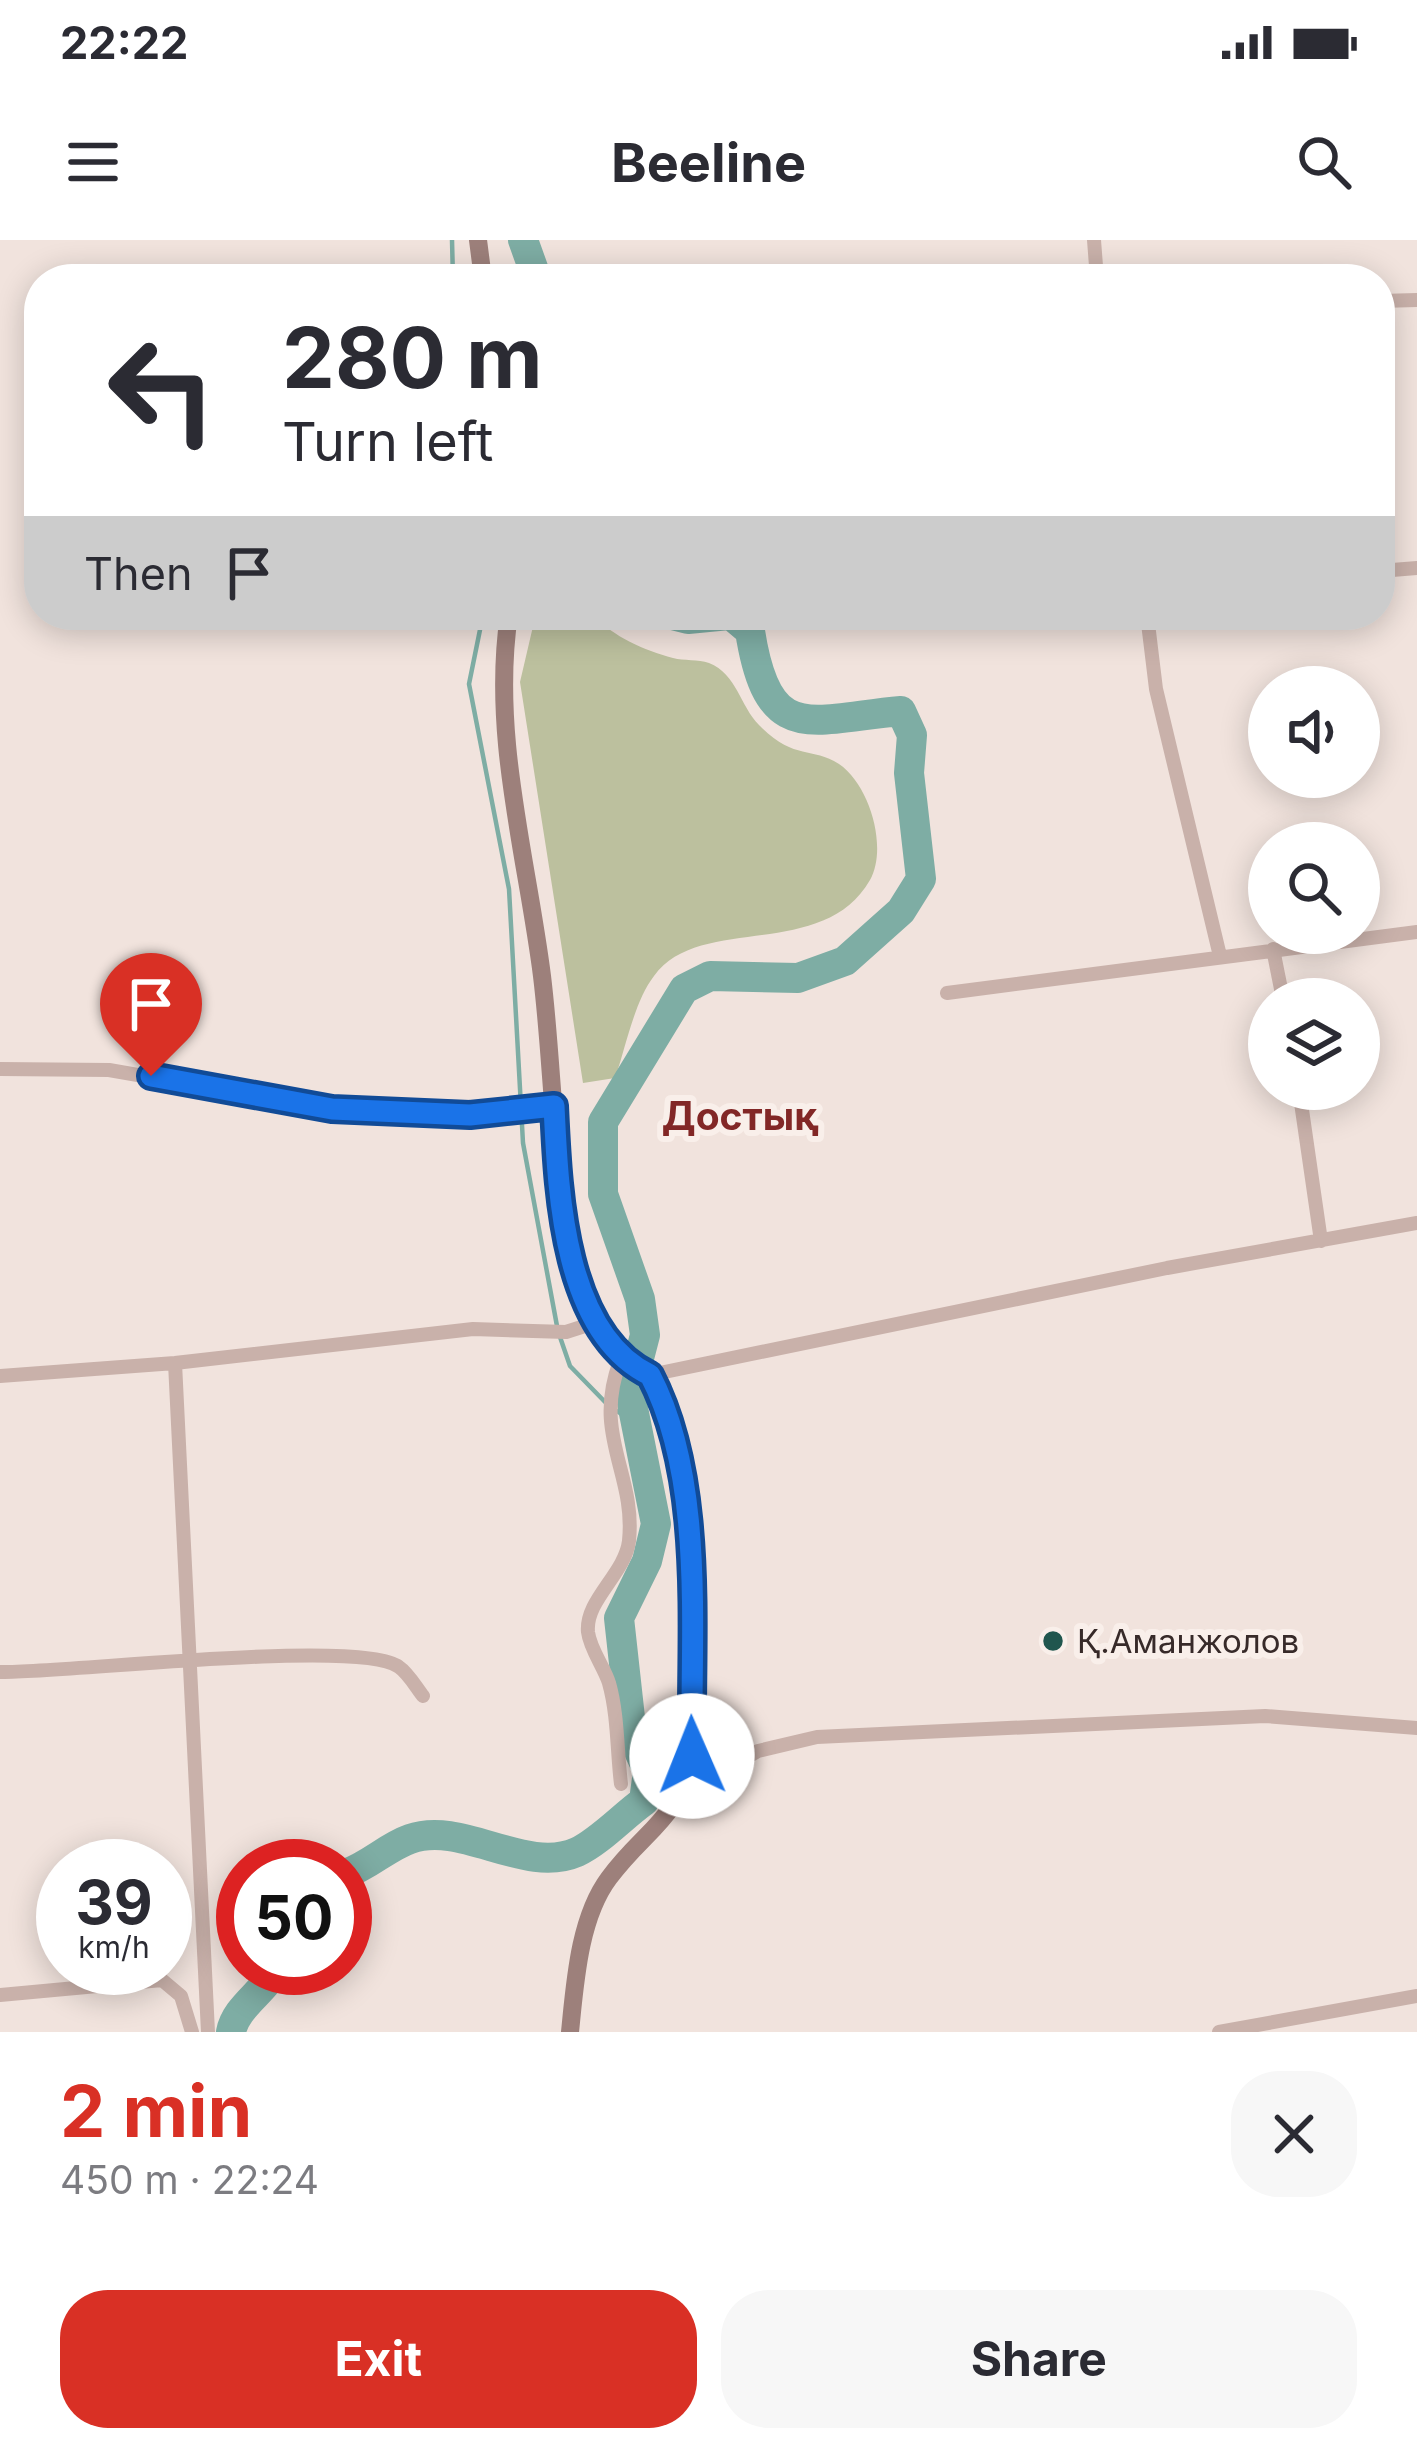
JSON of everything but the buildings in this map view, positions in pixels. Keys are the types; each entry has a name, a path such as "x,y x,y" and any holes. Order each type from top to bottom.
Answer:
{"main road":[{"path":"507,630 503,718 542,977 559,1196 594,1323 620,1361 650,1375 678,1445 686,1504 692,1756 683,1794 608,1878 589,1917 570,2032"}],"street":[{"path":"1149,630 1156,689 1220,956"},
{"path":"1380,936 1417,932"},
{"path":"947,994 1248,952"},
{"path":"0,1069 109,1070 332,1109 401,1114 470,1115 554,1106"},
{"path":"1302,1110 1321,1240"},
{"path":"650,1375 1417,1223"},
{"path":"0,1376 175,1364 473,1329 566,1332 594,1323"},
{"path":"620,1361 608,1394 608,1423 629,1540 622,1569 594,1609 588,1631 610,1686 621,1784"},
{"path":"175,1364 208,2032"},
{"path":"0,1672 369,1658 399,1666 423,1696"},
{"path":"683,1794 758,1750 817,1737 1264,1716 1417,1728"},
{"path":"0,1995 162,1980 181,1996 192,2032"},
{"path":"1219,2032 1417,1996"}],"green space":[{"path":"532,630 610,630 640,647 705,662 726,675 771,736 829,759 850,774 873,818 875,867 849,905 823,921 793,930 700,946 674,957 654,976 641,999 615,1078 583,1083 520,682"}],"waterway":[{"path":"452,240 453,264"},
{"path":"523,240 532,264"},
{"path":"480,630 469,684 509,889 523,1143 557,1326"},
{"path":"372,1860 402,1842 430,1835 557,1857 585,1848 644,1801 648,1771 632,1736 619,1618 647,1561 656,1524 630,1393 645,1335 640,1299 603,1194 603,1122 684,989 710,976 798,978 845,961 901,911 921,879 909,773 912,735 901,711 798,718 768,694 749,630"},
{"path":"560,1337 570,1366 607,1404"},
{"path":"617,1411 637,1425"},
{"path":"231,2032 255,1995"}],"place":[{"name":"Қ.Аманжолов","path":"1053,1641"}],"district":[{"name":"Достық","path":"740,1116"}],"route":[{"path":"151,1076 332,1109 470,1115 554,1106 559,1196 594,1323 620,1361 650,1375 678,1445 686,1504 692,1756"}]}
